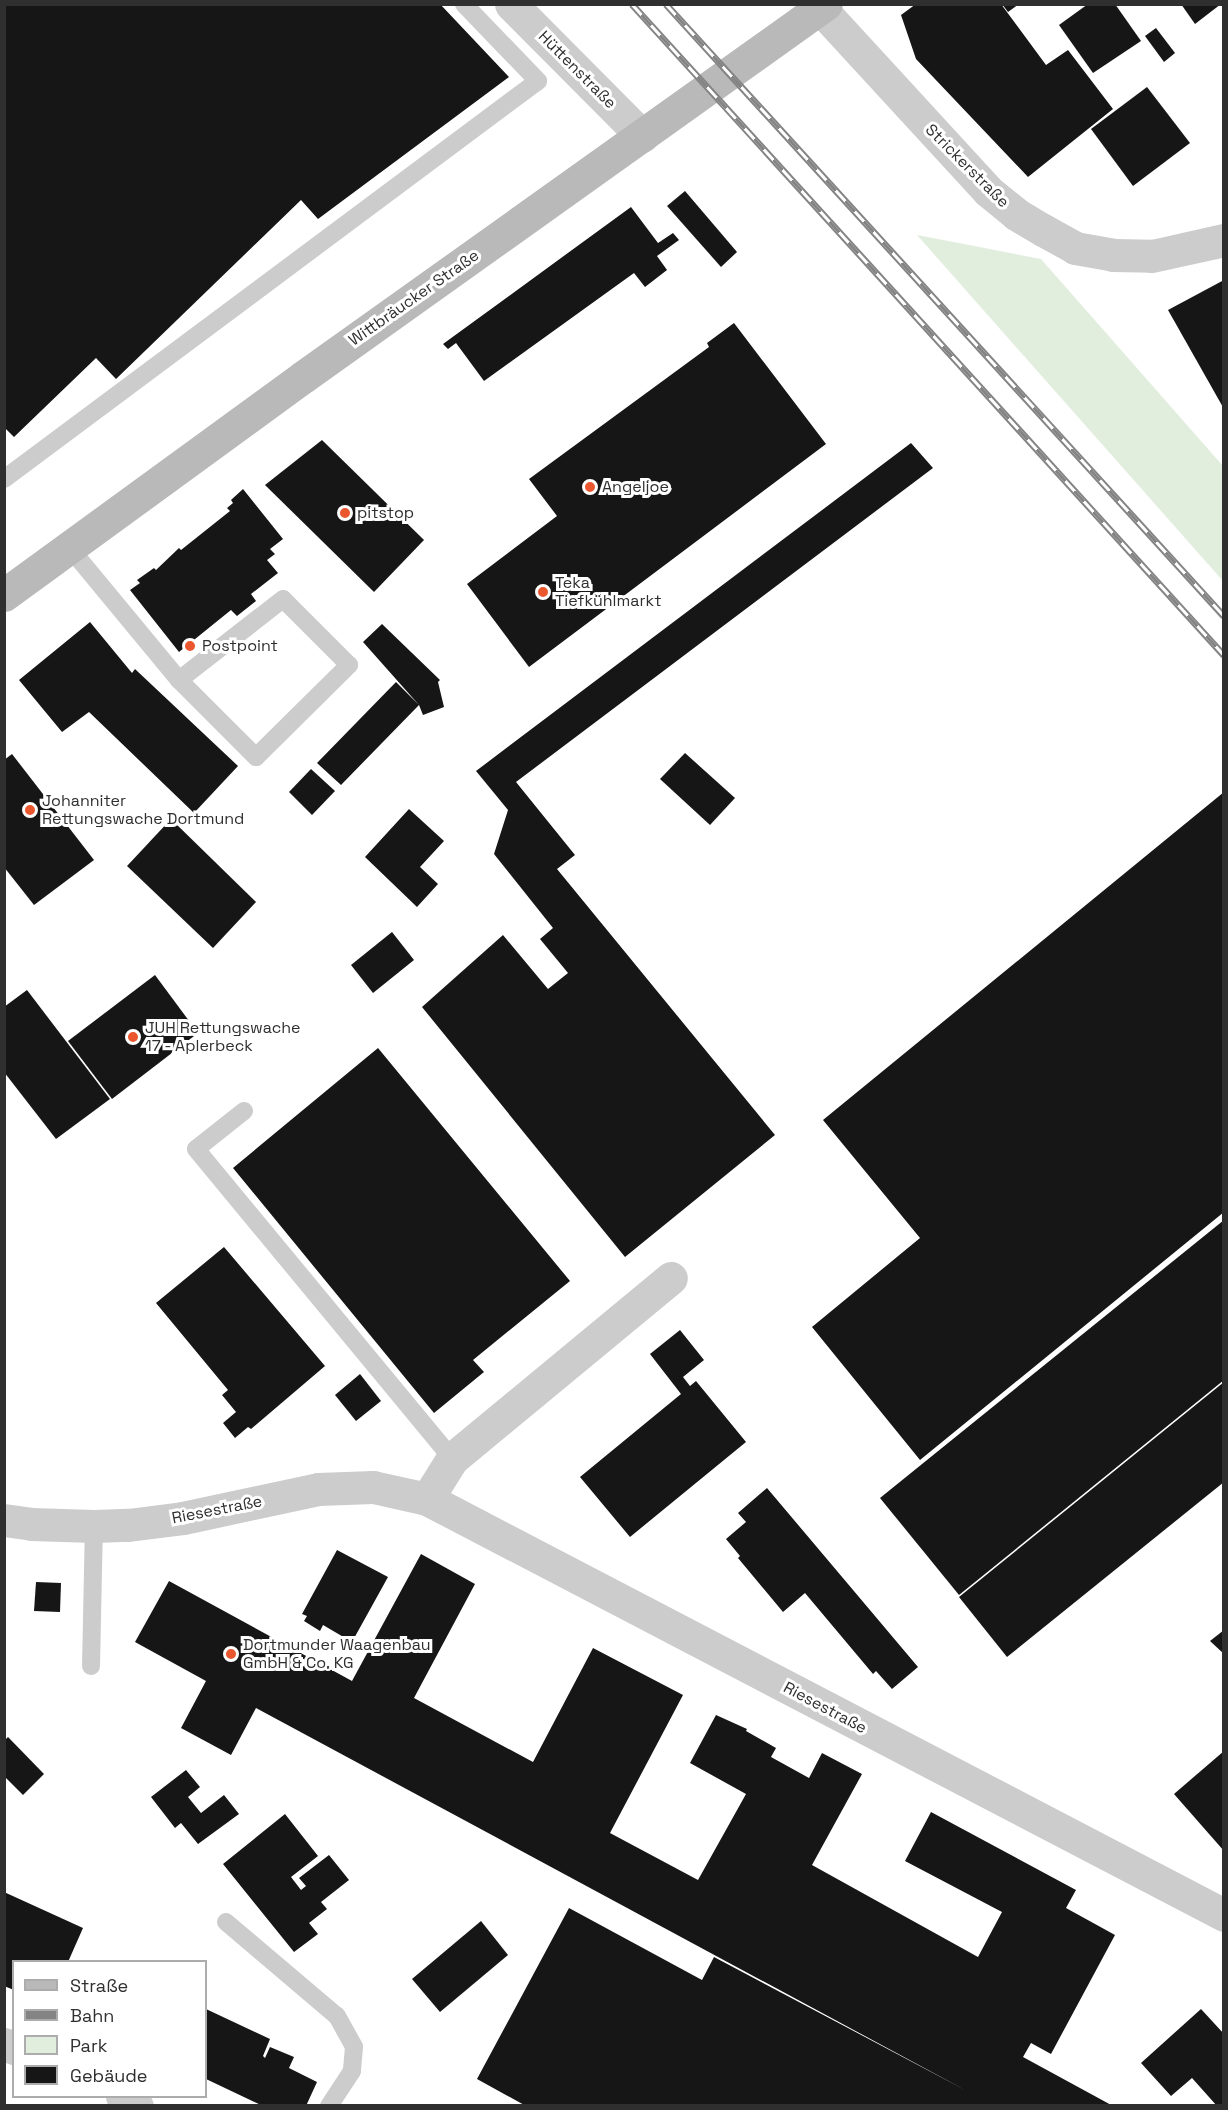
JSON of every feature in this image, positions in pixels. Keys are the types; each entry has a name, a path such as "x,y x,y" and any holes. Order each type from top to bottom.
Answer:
{"main road":[{"name":"Wittbräucker Straße","path":"4,595 311,371 823,6"}],"street":[{"name":"Hüttenstraße","path":"511,4 642,136"},
{"name":"Strickerstraße","path":"823,6 988,191 1016,214 1043,230 1075,248 1113,255 1152,256 1224,240"},
{"path":"427,1499 452,1459 671,1278"},
{"name":"Riesestraße","path":"4,1520 31,1524 94,1527 183,1518 318,1489 373,1487 427,1499 1224,1915"},
{"path":"122,2098 137,2106"}],"lane":[{"path":"4,479 538,81 464,4"},
{"path":"69,547 179,680 256,757 349,665 283,599 179,680"},
{"path":"244,1111 196,1149 452,1459"},
{"path":"91,1666 94,1527"},
{"path":"226,1922 336,2016 354,2047 352,2071 329,2106"}],"green space":[{"path":"917,235 1041,259 1223,466 1223,581"}],"building":[{"path":"4,4 440,4 509,77 318,219 301,200 116,379 96,358 14,437 4,427"},
{"path":"916,4 1001,4 1046,65 1068,50 1113,109 1028,177 916,59 901,15"},
{"path":"1002,4 1019,4 1008,12"},
{"path":"1088,4 1115,4 1141,41 1093,73 1059,25"},
{"path":"1181,4 1221,4 1195,24"},
{"path":"1156,28 1175,53 1164,62 1145,36"},
{"path":"1147,87 1190,143 1133,186 1091,129"},
{"path":"685,191 737,252 721,267 667,206"},
{"path":"631,207 658,243 673,233 679,240 657,256 667,270 645,287 634,273 484,381 456,343 448,349 443,344"},
{"path":"1224,280 1224,409 1168,310"},
{"path":"734,323 826,444 529,667 467,584 557,516 529,479 709,347 707,343"},
{"name":"pitstop","path":"322,440 424,540 374,592 265,485"},
{"path":"911,443 933,468 516,782 575,855 557,869 775,1135 625,1257 422,1007 503,935 548,989 568,973 540,939 553,928 494,854 508,810 476,771"},
{"path":"243,489 283,539 270,549 275,554 267,560 278,573 251,594 256,601 237,616 231,610 179,652 130,590 140,583 137,580 154,568 156,570 179,548 181,550 230,511 227,508 233,503 231,500"},
{"path":"90,622 132,673 135,669 238,766 194,813 89,712 62,732 19,680"},
{"path":"382,624 440,680 438,682 444,707 423,715 419,705 363,642"},
{"path":"396,682 419,705 341,785 317,763"},
{"path":"685,753 735,798 710,825 660,779"},
{"name":"Johanniter Rettungswache Dortmund","path":"12,754 94,860 34,905 4,867 4,760"},
{"path":"311,769 335,791 312,815 289,792"},
{"path":"1224,792 1224,1212 920,1460 812,1327 920,1238 823,1120"},
{"path":"409,809 444,841 420,867 438,884 417,907 365,857"},
{"path":"171,819 256,902 213,948 127,866"},
{"path":"392,932 414,960 373,993 351,965"},
{"name":"JUH Rettungswache 17 - Aplerbeck","path":"155,975 198,1033 112,1099 68,1041"},
{"path":"27,990 110,1099 56,1139 4,1072 4,1007"},
{"path":"378,1048 570,1281 473,1360 484,1372 434,1413 233,1168"},
{"path":"1224,1220 1224,1380 959,1595 880,1498"},
{"path":"224,1247 325,1366 251,1429 248,1427 235,1438 223,1423 236,1412 222,1395 228,1390 156,1303"},
{"path":"680,1330 704,1360 683,1377 690,1386 696,1381 746,1442 630,1537 580,1477 681,1394 650,1354"},
{"path":"360,1374 381,1401 356,1421 335,1395"},
{"path":"1224,1382 1224,1482 1007,1657 959,1597"},
{"path":"767,1488 918,1667 892,1689 876,1671 873,1674 805,1593 783,1612 738,1558 740,1556 726,1539 746,1522 738,1513"},
{"path":"337,1550 388,1577 352,1642 323,1625 320,1631 304,1621 307,1616 302,1614"},
{"path":"421,1554 475,1584 414,1698 533,1762 593,1648 683,1695 610,1833 698,1880 746,1794 690,1763 716,1715 747,1729 746,1731 776,1748 771,1757 809,1778 822,1753 862,1774 812,1865 978,1957 1002,1912 905,1861 931,1812 1076,1890 1066,1908 1115,1935 1051,2054 1031,2043 1023,2057 1113,2106 526,2106 477,2079 569,1908 702,1980 714,1957 967,2091 256,1708 231,1755 181,1728 206,1681 135,1642 169,1581 352,1681"},
{"path":"36,1582 61,1583 60,1612 34,1611"},
{"path":"1224,1630 1224,1654 1210,1641"},
{"path":"8,1737 44,1774 23,1795 4,1776 4,1741"},
{"path":"1224,1751 1224,1851 1174,1794"},
{"path":"186,1770 200,1787 188,1797 201,1813 224,1795 239,1814 198,1844 181,1823 175,1828 151,1797"},
{"path":"285,1814 318,1856 291,1877 301,1890 306,1886 299,1878 329,1855 349,1880 321,1902 327,1909 309,1923 318,1934 294,1952 223,1864"},
{"path":"4,1892 83,1928 69,1960 12,1960 12,1989 4,1986"},
{"path":"481,1921 508,1955 440,2012 412,1979"},
{"path":"207,2009 270,2039 263,2056 265,2058 270,2047 294,2057 289,2068 317,2082 306,2106 263,2106 207,2079"},
{"path":"1201,2009 1224,2034 1224,2106 1217,2106 1192,2078 1171,2096 1141,2063"}],"railway":[{"path":"632,4 1224,655"},
{"path":"666,4 1224,616"}],"place":[{"name":"Angeljoe","path":"590,487"},
{"name":"pitstop","path":"345,513"},
{"name":"Teka Tiefkühlmarkt","path":"543,592"},
{"name":"Postpoint","path":"190,646"},
{"name":"Johanniter Rettungswache Dortmund","path":"30,810"},
{"name":"JUH Rettungswache 17 - Aplerbeck","path":"133,1037"},
{"name":"Dortmunder Waagenbau GmbH & Co. KG","path":"231,1654"}]}
